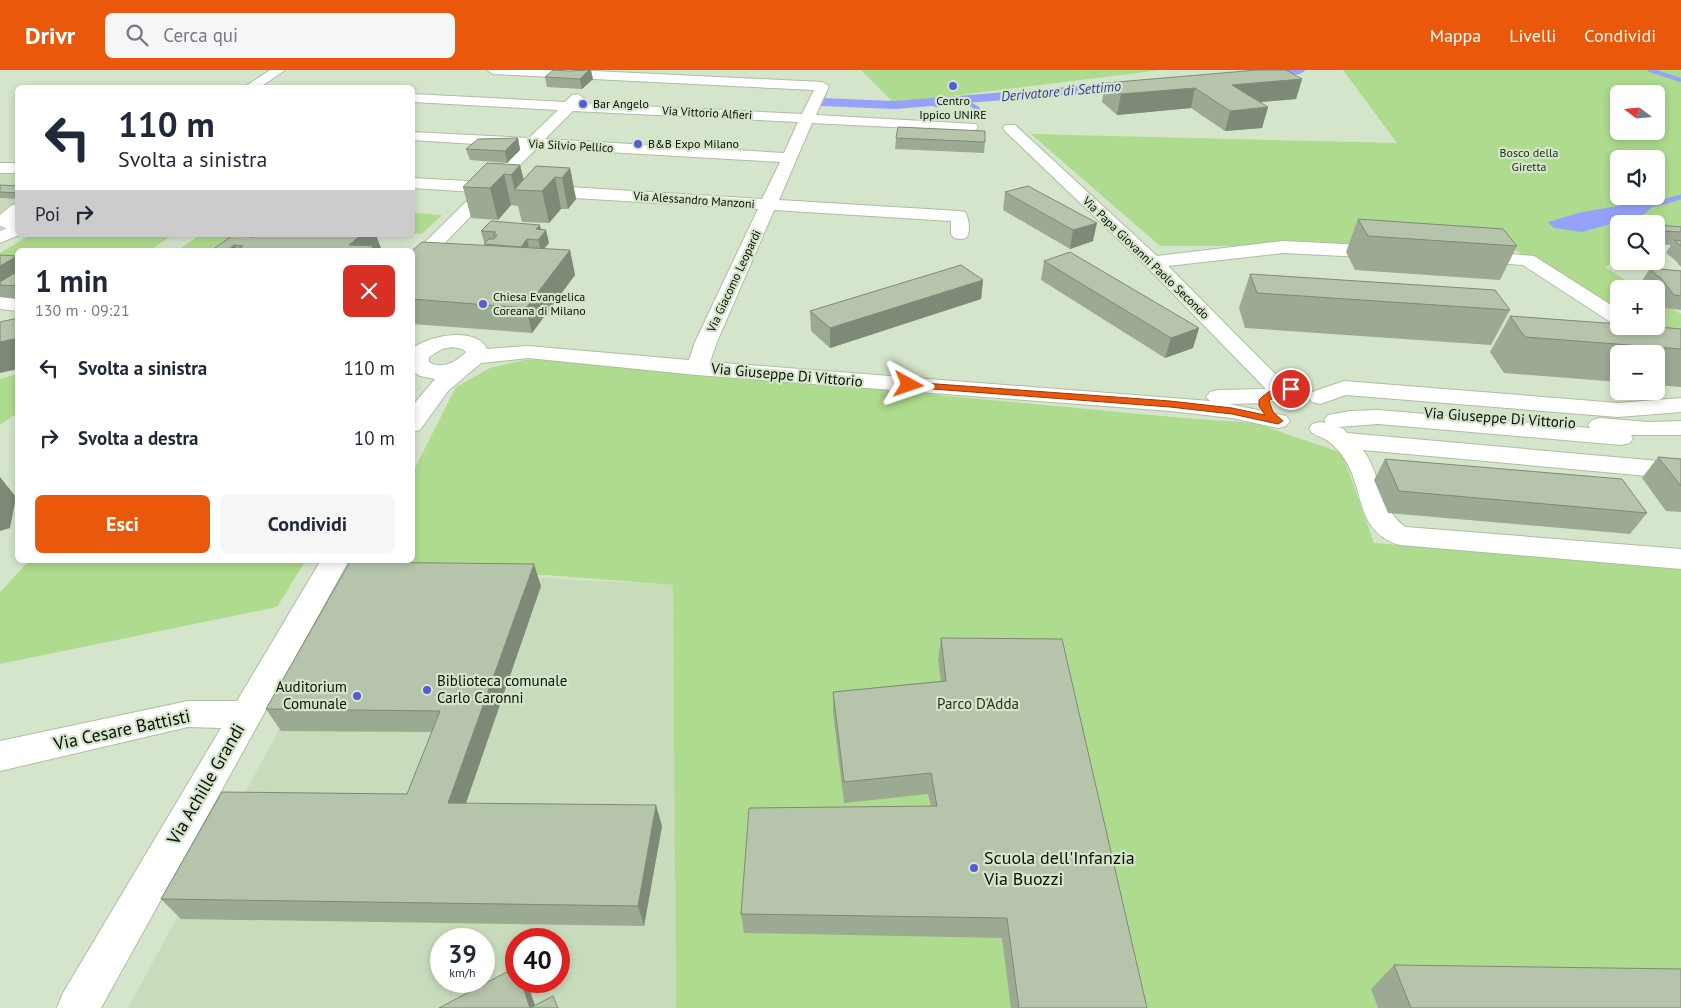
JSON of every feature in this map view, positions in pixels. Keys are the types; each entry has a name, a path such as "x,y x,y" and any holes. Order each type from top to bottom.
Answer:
{"street":[{"path":"254,85 279,70"},
{"path":"263,85 288,70"},
{"path":"492,70 602,72"},
{"path":"415,263 602,72"},
{"name":"Via Giacomo Leopardi","path":"602,72 822,86 698,363"},
{"name":"Via Vittorio Alfieri","path":"415,98 807,118 975,123 883,114"},
{"name":"Via Papa Giovanni Paolo Secondo","path":"1002,124 1153,262 1273,393"},
{"name":"Via Silvio Pellico","path":"415,136 789,158"},
{"path":"0,168 15,168"},
{"path":"0,183 15,184"},
{"name":"Via Alessandro Manzoni","path":"415,183 959,216 960,234"},
{"path":"455,203 472,204"},
{"path":"0,205 15,208"},
{"path":"15,211 4,221 15,226"},
{"path":"0,238 15,229"},
{"path":"1153,262 1283,247 1400,252"},
{"path":"1458,256 1526,260 1610,313"},
{"path":"0,303 15,305"},
{"path":"417,352 443,342 453,341 469,356"},
{"path":"417,352 440,372 469,356"},
{"path":"417,352 429,386 428,399"},
{"name":"Via Giuseppe Di Vittorio","path":"469,356 528,352 1169,395 1273,393 1301,390 1320,397 1374,408 1648,429 1681,428"},
{"path":"415,420 428,399 469,356"},
{"name":"Via Giuseppe Di Vittorio","path":"698,363 1170,404 1232,411 1278,421 1299,428 1333,430 1350,418 1378,417 1517,430 1681,440"},
{"path":"1320,397 1344,388 1618,410 1681,405"},
{"path":"1273,393 1264,406 1278,421"},
{"path":"1320,397 1327,401 1336,411 1333,430"},
{"path":"1333,430 1681,471"},
{"path":"1333,430 1356,456 1381,521 1391,531 1400,536 1681,559"},
{"name":"Via Achille Grandi","path":"78,1008 333,563"},
{"name":"Via Cesare Battisti","path":"0,756 188,714 246,715"}],"shaded area":[{"path":"15,164 15,221 0,230 0,165"},
{"path":"546,578 673,585 676,1008 128,1008 358,584"}],"green space":[{"name":"Centro Ippico UNIRE","path":"861,70 1161,70 894,103"},
{"name":"Bosco della Giretta","path":"1343,70 1681,70 1681,230 1665,238 1665,215 1610,215 1610,264 1605,267 1626,280 1610,280 1610,308 1507,245 1160,246 1031,134 1397,143"},
{"path":"415,213 442,215 422,234 415,233"},
{"path":"27,237 169,237 154,248 15,248 15,260 0,259 0,253"},
{"path":"197,237 251,238 237,248 181,248"},
{"path":"1665,304 1681,314 1681,352 1654,335 1665,335"},
{"name":"Parco D'Adda","path":"553,359 1183,418 1255,423 1342,453 1374,543 1681,568 1681,1008 676,1008 673,585 546,575 359,577 366,563 415,563 415,468 456,387 490,368 524,360"},
{"path":"15,375 15,414 0,425 0,379"},
{"path":"27,563 304,563 277,607 0,664 0,592"}],"water":[{"path":"1624,205 1655,205 1643,215 1610,215 1610,224 1582,232 1554,228 1548,222 1582,212"}],"building":[{"path":"553,70 589,70 580,79 545,77"},
{"path":"1257,70 1286,70 1302,79 1232,85 1268,107 1230,111 1195,88 1121,94 1105,83"},
{"path":"898,127 985,131 985,142 896,138"},
{"path":"518,138 505,151 466,149 478,139"},
{"path":"487,163 520,165 511,175 504,174 490,188 463,187"},
{"path":"536,166 570,168 562,178 555,177 542,191 514,190"},
{"path":"0,185 15,186 15,193 0,192"},
{"path":"1028,186 1097,223 1073,230 1005,192"},
{"path":"1358,219 1503,229 1517,246 1368,236"},
{"path":"491,221 540,225 536,229 546,230 538,240 527,239 521,247 484,244 489,239 494,239 497,235 493,235 496,232 481,231"},
{"path":"1665,226 1681,227 1681,232 1665,231"},
{"path":"231,237 359,237 349,245 374,246 372,248 240,248 243,246 234,245 230,248 215,248"},
{"path":"1674,240 1681,241 1681,246"},
{"path":"422,242 570,250 526,308 415,299 415,248"},
{"path":"1070,252 1199,328 1171,338 1044,261"},
{"path":"0,255 15,256 15,257 0,266"},
{"path":"961,265 983,280 830,328 810,311"},
{"path":"1652,270 1681,271 1681,296 1674,295 1665,283 1665,280 1657,276"},
{"path":"15,273 15,286 0,285 0,282"},
{"path":"1250,274 1495,290 1510,310 1257,293"},
{"path":"1510,316 1610,323 1610,335 1665,335 1665,328 1681,329 1681,349 1665,348 1665,345 1629,345 1525,337"},
{"path":"15,319 15,339 0,342 0,322"},
{"path":"1658,457 1681,459 1681,486"},
{"path":"1385,459 1622,479 1647,513 1399,491"},
{"path":"349,563 534,564 448,803 656,805 638,906 161,899 222,792 407,794 440,711 266,709"},
{"path":"941,638 1062,639 1147,1008 1019,1008 1007,918 741,914 749,808 937,806 931,773 844,782 833,692 946,681"},
{"path":"1394,965 1681,969 1681,1008 1411,1008"},
{"path":"505,973 505,993 525,993 530,1008 439,1008 467,993 495,993 495,978"},
{"path":"553,996 558,1008 530,1008"}],"waterway":[{"name":"Derivatore di Settimo","path":"1251,75 1300,70"},
{"path":"1650,70 1681,80"},
{"name":"Derivatore di Settimo","path":"821,102 895,105 1141,85"},
{"name":"Derivatore di Settimo","path":"930,103 935,105 969,103 978,109"},
{"path":"1665,201 1681,197"}],"place":[{"name":"Centro Ippico UNIRE","path":"953,86"},
{"name":"Bar Angelo","path":"583,104"},
{"name":"B&B Expo Milano","path":"638,144"},
{"name":"Chiesa Evangelica Coreana di Milano","path":"483,304"},
{"name":"Biblioteca comunale Carlo Caronni","path":"427,690"},
{"name":"Auditorium Comunale","path":"357,696"},
{"name":"Scuola dell'Infanzia Via Buozzi","path":"974,868"}],"route":[{"path":"909,385 1170,404 1232,411 1278,421 1264,406 1264,400 1266,396 1274,391 1291,389"}]}
